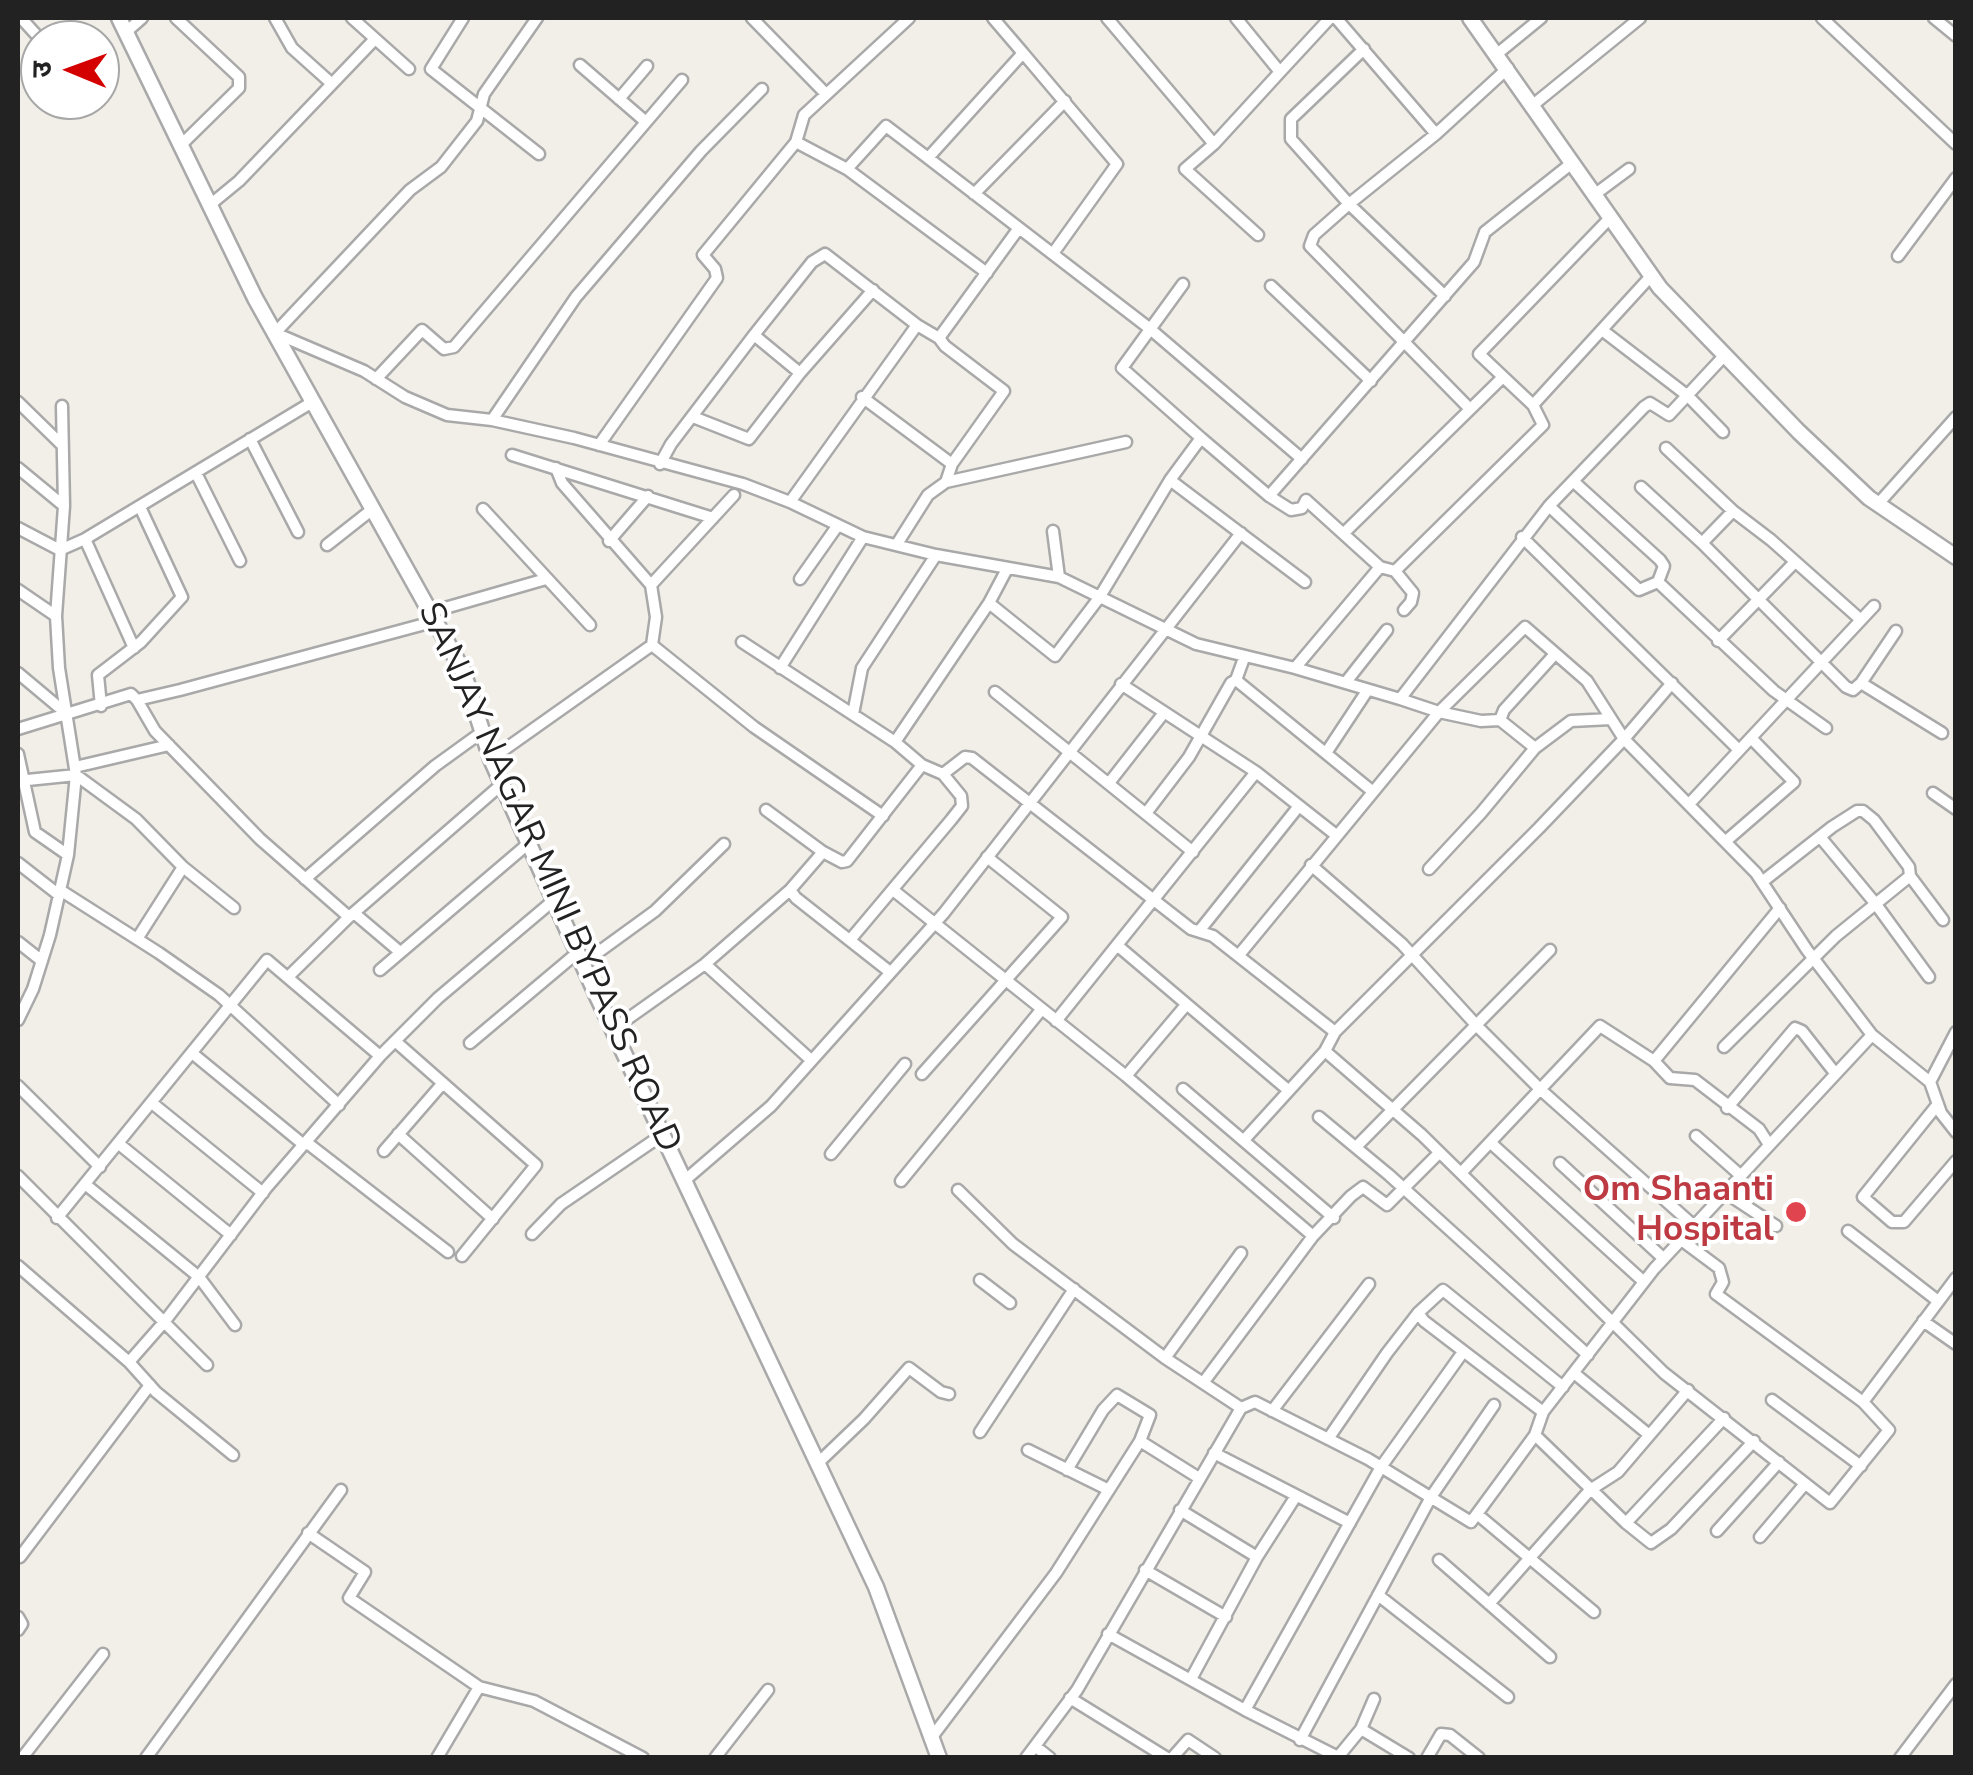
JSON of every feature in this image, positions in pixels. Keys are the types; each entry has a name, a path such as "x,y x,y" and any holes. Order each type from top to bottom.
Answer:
{"street":[{"name":"SANJAY NAGAR MINI BYPASS ROAD","path":"118,18 276,333 463,671 491,760 528,844 876,1587 939,1758"},
{"path":"126,32 142,18"},
{"path":"176,18 239,77 239,88 182,144"},
{"path":"274,18 292,48 331,83"},
{"path":"352,18 408,69"},
{"path":"446,18 460,22 431,69 540,154"},
{"path":"538,18 484,94 476,122 441,166 410,190 276,333 447,414 492,420 600,445 743,484 864,537 1059,577 1164,631 1244,658 1296,668 1439,712 1482,722 1500,720 1536,748"},
{"path":"752,18 826,94"},
{"path":"600,445 718,278 702,256 796,142 804,115 909,18"},
{"path":"993,18 1118,164 1054,252"},
{"path":"1107,18 1214,144"},
{"path":"1236,18 1280,72"},
{"path":"1258,235 1186,169 1333,18 1436,134"},
{"path":"1470,18 1651,276 1724,356 1878,504 1956,557"},
{"path":"1498,54 1541,18"},
{"path":"1533,105 1640,18"},
{"path":"1822,18 1956,144"},
{"path":"1934,18 1956,36"},
{"path":"211,204 239,181 374,40"},
{"path":"1364,49 1292,119 1291,139 1349,204 1446,296"},
{"path":"928,158 1023,54"},
{"path":"580,65 646,122"},
{"path":"619,99 647,66"},
{"path":"1468,408 1310,246 1314,235 1436,134 1508,68"},
{"path":"376,379 422,330 444,349 454,348 682,80"},
{"path":"492,420 576,298 702,151 762,89"},
{"path":"974,194 1065,101"},
{"path":"847,169 886,126 1149,328 1302,459"},
{"path":"796,142 847,169 987,272"},
{"path":"1270,496 1474,262 1486,232 1572,164"},
{"path":"1594,196 1630,169"},
{"path":"1898,256 1956,178"},
{"path":"1396,571 1542,425 1533,404 1479,354 1610,218"},
{"path":"940,338 1020,228"},
{"path":"660,464 754,335 812,262 825,254 917,325 940,338 1004,391 952,464 946,482"},
{"path":"1533,404 1651,276"},
{"path":"1182,284 1122,368 1270,496 1291,510 1302,508 1306,500 1380,567 1396,571 1412,592 1411,602 1404,610"},
{"path":"1271,286 1370,381"},
{"path":"693,416 750,439 800,373 873,290"},
{"path":"790,502 917,325"},
{"path":"1602,330 1688,396 1722,432"},
{"path":"754,335 800,373"},
{"path":"1400,699 1549,506 1644,406 1650,404 1669,415 1724,356"},
{"path":"1345,532 1502,378"},
{"path":"862,398 952,464"},
{"path":"60,550 140,507 314,401"},
{"path":"18,402 62,445"},
{"path":"18,1017 33,989 60,893 68,855 75,771 56,616 64,506 62,406"},
{"path":"1878,504 1956,417"},
{"path":"989,602 1055,656 1099,598 1170,480 1201,438"},
{"path":"250,440 298,532"},
{"path":"897,544 928,495 946,482 1126,442"},
{"path":"1666,448 1861,620"},
{"path":"512,455 713,518"},
{"path":"18,468 64,506"},
{"path":"491,760 652,646 656,617 651,585 609,540 562,482 556,468"},
{"path":"196,473 240,560"},
{"path":"1170,480 1305,582"},
{"path":"1549,506 1639,590 1658,582 1664,566 1660,560 1573,481"},
{"path":"1641,487 1846,687 1853,690 1861,683 1896,632"},
{"path":"651,585 734,495"},
{"path":"609,540 648,496"},
{"path":"101,706 98,675 134,648 182,597 140,507"},
{"path":"327,546 374,508"},
{"path":"484,510 590,626"},
{"path":"1702,543 1733,511"},
{"path":"800,579 838,525"},
{"path":"18,528 60,550"},
{"path":"1054,531 1059,577"},
{"path":"684,1181 770,1106 934,924 1241,533"},
{"path":"780,668 864,537"},
{"path":"1522,538 1739,750"},
{"path":"85,539 134,648"},
{"path":"853,714 862,668 936,554"},
{"path":"1718,641 1795,562"},
{"path":"1296,668 1380,567"},
{"path":"896,742 1007,569"},
{"path":"137,700 434,616 546,579"},
{"path":"1658,582 1718,641 1826,728"},
{"path":"18,590 56,616"},
{"path":"1690,803 1874,606"},
{"path":"1239,954 1439,712 1525,627 1586,681 1624,739 1726,840 1762,882 1814,960 1872,1035 1930,1082 1938,1104 1956,1132"},
{"path":"1346,682 1387,630"},
{"path":"742,642 896,742 922,765 943,774 961,796 962,806 850,940"},
{"path":"652,646 754,727 883,816"},
{"path":"1500,720 1504,710 1555,654"},
{"path":"1147,812 1190,758 1236,680 1244,658"},
{"path":"18,673 68,715"},
{"path":"1236,680 1372,791"},
{"path":"1244,1140 1325,1051 1335,1032 1624,739 1672,683"},
{"path":"1861,683 1942,733"},
{"path":"1121,684 1256,772 1336,835"},
{"path":"996,692 1193,852"},
{"path":"1326,753 1367,692"},
{"path":"18,729 131,694 156,731 260,839 400,952"},
{"path":"1109,784 1163,714"},
{"path":"1429,869 1536,748 1571,721 1611,719"},
{"path":"305,879 435,766 482,732"},
{"path":"1726,840 1794,782 1751,738"},
{"path":"20,780 75,771 169,745"},
{"path":"18,754 20,780 36,832 68,855"},
{"path":"943,774 965,756 972,758 1191,929 1200,930 1239,954 1335,1032"},
{"path":"766,810 823,852 847,861 922,765"},
{"path":"75,771 234,908"},
{"path":"1056,1022 1256,772"},
{"path":"288,978 352,915 502,784"},
{"path":"1933,792 1956,809"},
{"path":"1200,930 1299,806"},
{"path":"1762,882 1832,826 1864,811 1908,866 1910,876 1943,920"},
{"path":"1821,838 1876,902 1928,976"},
{"path":"380,970 528,844"},
{"path":"470,1043 580,959 655,911 724,844"},
{"path":"612,1030 705,964 790,890 823,852"},
{"path":"922,1074 1062,917 987,856"},
{"path":"18,862 230,1005 339,1105"},
{"path":"1311,864 1402,944 1542,1091 1693,1225"},
{"path":"137,939 183,866"},
{"path":"1724,1047 1762,1006 1910,876"},
{"path":"790,890 890,972"},
{"path":"893,890 1126,1076 1314,1236"},
{"path":"129,1362 263,1193 380,1056 438,998 554,900"},
{"path":"1654,1062 1780,908"},
{"path":"18,942 42,961"},
{"path":"1118,946 1288,1090"},
{"path":"1356,1148 1550,950"},
{"path":"57,1218 267,960 380,1056"},
{"path":"705,964 812,1060"},
{"path":"1126,1076 1186,1004"},
{"path":"901,1182 1041,1010"},
{"path":"1461,1173 1600,1026 1654,1062 1670,1078 1694,1080 1759,1129 1768,1143"},
{"path":"1727,1108 1795,1028 1802,1031 1836,1073"},
{"path":"1930,1082 1956,1032"},
{"path":"1026,1758 1070,1698 1241,1408 1255,1402 1381,1467 1472,1522 1535,1435 1543,1412 1663,1258 1872,1035"},
{"path":"395,1041 536,1165 462,1256"},
{"path":"1325,1051 1422,1135 1688,1390 1830,1503 1889,1433 1885,1424 1863,1402 1716,1294 1723,1282 1719,1268 1680,1239"},
{"path":"192,1054 448,1252"},
{"path":"832,1154 905,1064"},
{"path":"384,1151 443,1083"},
{"path":"18,1086 100,1166"},
{"path":"1183,1089 1334,1218"},
{"path":"152,1103 263,1193"},
{"path":"1938,1104 1864,1197 1892,1222 1904,1222 1956,1161"},
{"path":"1319,1117 1588,1354"},
{"path":"398,1134 493,1219"},
{"path":"532,1234 561,1204 662,1134"},
{"path":"1696,1136 1739,1174"},
{"path":"119,1144 231,1235"},
{"path":"1492,1144 1644,1282"},
{"path":"1203,1382 1314,1236 1363,1187 1387,1205 1438,1154"},
{"path":"1560,1163 1663,1258"},
{"path":"18,1176 207,1365"},
{"path":"85,1184 199,1277 234,1325"},
{"path":"958,1190 1013,1244 1165,1358 1241,1408"},
{"path":"1723,1191 1776,1226"},
{"path":"1848,1231 1938,1301"},
{"path":"1165,1358 1240,1254"},
{"path":"18,1266 233,1455"},
{"path":"1863,1402 1956,1278"},
{"path":"980,1280 1010,1303"},
{"path":"1272,1411 1369,1284"},
{"path":"980,1432 1074,1289"},
{"path":"1328,1439 1418,1314 1443,1290 1564,1387"},
{"path":"1418,1314 1543,1412"},
{"path":"1924,1321 1956,1344"},
{"path":"1245,1710 1381,1467 1462,1352"},
{"path":"818,1463 864,1420 910,1368 949,1394"},
{"path":"1574,1373 1648,1434"},
{"path":"20,1557 150,1385"},
{"path":"1489,1604 1590,1490 1618,1472 1688,1390"},
{"path":"932,1737 1056,1573 1140,1441 1150,1416 1117,1395 1102,1410 1067,1470"},
{"path":"1772,1400 1861,1466"},
{"path":"1300,1740 1430,1497 1494,1405"},
{"path":"1626,1523 1724,1418"},
{"path":"1535,1435 1626,1523 1654,1543 1754,1441"},
{"path":"1140,1441 1199,1478"},
{"path":"1028,1450 1109,1490"},
{"path":"1214,1453 1350,1523"},
{"path":"1718,1531 1780,1462"},
{"path":"1760,1537 1804,1485"},
{"path":"146,1758 341,1490"},
{"path":"1191,1679 1257,1557 1296,1496"},
{"path":"1180,1510 1257,1557"},
{"path":"1477,1514 1594,1612"},
{"path":"308,1532 364,1572 349,1598 479,1688 534,1701 643,1758"},
{"path":"1439,1560 1550,1656"},
{"path":"1144,1570 1226,1616"},
{"path":"1378,1595 1508,1697"},
{"path":"18,1617 22,1624 18,1630"},
{"path":"1108,1634 1338,1757 1360,1729 1374,1699"},
{"path":"22,1758 103,1654"},
{"path":"1900,1758 1956,1684"},
{"path":"437,1758 479,1688"},
{"path":"715,1758 768,1690"},
{"path":"1070,1698 1170,1758 1188,1740 1215,1758"},
{"path":"1360,1729 1409,1758"},
{"path":"1427,1758 1442,1734 1450,1734 1479,1758"},
{"path":"1035,1746 1050,1758"}],"place":[{"name":"Om Shaanti Hospital","path":"1796,1212"}]}
